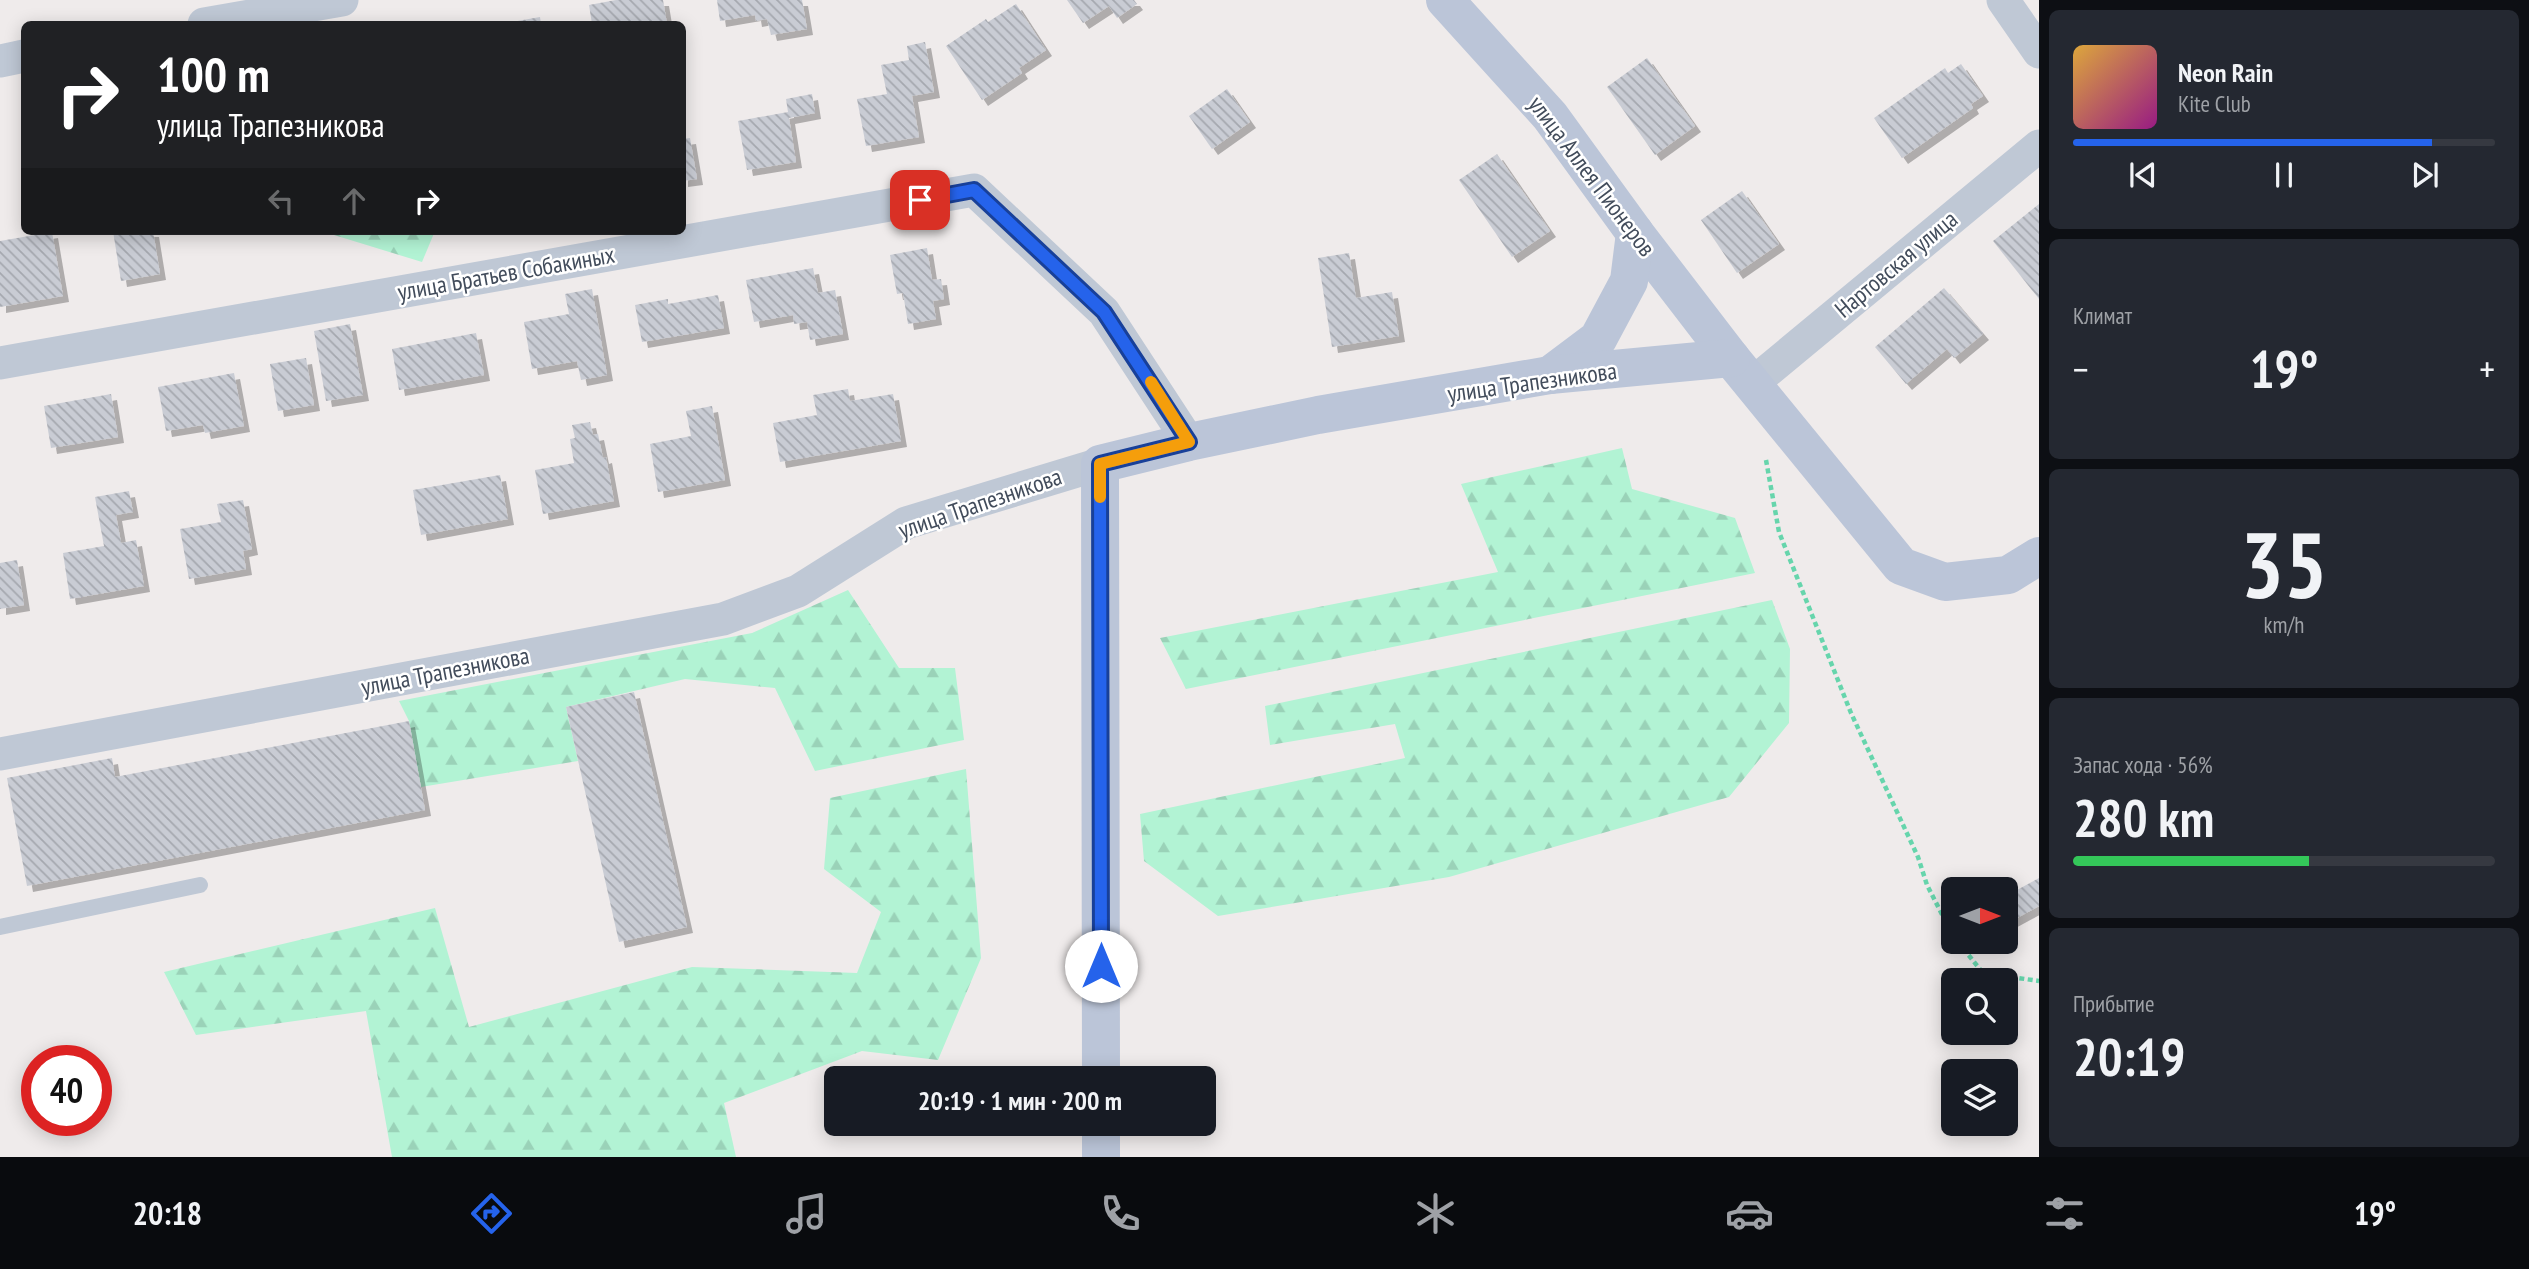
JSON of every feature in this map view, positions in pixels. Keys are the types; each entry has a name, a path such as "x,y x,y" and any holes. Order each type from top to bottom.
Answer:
{"street":[{"path":"221,21 342,0"},
{"name":"улица Аллея Пионеров","path":"1445,0 1550,116 1635,233 1901,566 1945,582 2008,575 2039,556"},
{"path":"2003,0 2039,52"},
{"path":"0,61 21,57"},
{"name":"Нартовская улица","path":"1742,370 2039,146"},
{"name":"улица Братьев Собакиных","path":"0,363 974,190 1104,312 1189,442"},
{"path":"1550,375 1598,338 1629,281 1635,233"},
{"name":"улица Трапезникова","path":"0,754 723,619 798,591 905,523 1100,464 1189,442 1318,415 1550,375 1742,370"},
{"path":"1100,464 1101,1066"},
{"path":"1101,1136 1101,1157"}],"lane":[{"path":"0,927 200,885"}],"path":[{"path":"1765,451 1779,532 1851,713 1941,912"},
{"path":"1968,954 1983,973 2039,981"}],"green space":[{"path":"334,235 433,235 422,262"},
{"path":"1622,448 1632,489 1735,518 1755,573 1186,689 1160,638 1498,572 1461,484"},
{"path":"848,590 899,668 955,668 964,740 815,771 775,688 685,679 566,707 578,761 421,787 409,721 399,701 752,633"},
{"path":"1772,600 1790,649 1789,723 1729,797 1449,877 1218,916 1144,861 1140,814 1405,758 1395,724 1270,745 1265,706"},
{"path":"966,769 981,958 938,1060 862,1051 724,1103 736,1157 392,1157 366,1011 196,1035 164,972 435,908 469,1027 692,967 857,973 881,912 824,869 830,798"}],"building":[{"path":"616,0 663,0 666,21 592,21 589,5"},
{"path":"717,0 802,0 807,29 771,35 767,19 756,21 755,15 720,21"},
{"path":"1067,0 1134,0 1137,4 1117,18 1109,6 1083,23"},
{"path":"1016,4 1046,50 1019,68 1022,73 982,100 946,46 986,19 988,22"},
{"path":"540,17 541,21 517,21"},
{"path":"925,42 934,92 912,96 919,137 866,146 857,99 887,94 881,65 909,60 907,46"},
{"path":"1647,58 1695,126 1655,155 1607,87"},
{"path":"1961,64 1983,96 1971,104 1973,108 1902,158 1874,118 1945,68 1948,73"},
{"path":"1227,89 1250,122 1212,149 1189,116"},
{"path":"812,94 815,113 789,118 796,162 747,170 738,121 788,112 786,99"},
{"path":"686,138 690,138 697,179 686,180"},
{"path":"1497,154 1550,231 1512,257 1459,180"},
{"path":"1742,191 1779,244 1737,273 1701,220"},
{"path":"2039,204 2039,299 1993,241"},
{"path":"53,235 63,296 0,307 0,241"},
{"path":"114,235 154,235 160,274 121,281"},
{"path":"927,248 932,280 941,279 944,299 933,301 936,319 908,324 903,293 897,294 890,255"},
{"path":"1349,253 1356,298 1392,292 1399,336 1332,347 1318,258"},
{"path":"813,268 818,293 835,290 843,334 810,340 807,322 794,324 793,315 754,322 746,280"},
{"path":"1944,288 1983,334 1954,358 1947,349 1906,384 1875,347"},
{"path":"592,289 607,375 581,380 577,361 532,369 524,322 569,314 565,294"},
{"path":"718,295 724,328 642,342 635,305 668,299 668,304"},
{"path":"350,324 363,395 326,401 314,331"},
{"path":"476,333 484,375 399,390 392,349"},
{"path":"306,358 314,405 278,411 270,364"},
{"path":"234,373 244,426 205,433 203,425 166,431 158,387"},
{"path":"848,389 850,401 893,394 901,441 780,462 773,423 817,415 813,395"},
{"path":"111,394 118,437 51,448 44,406"},
{"path":"712,406 725,480 658,492 650,444 691,436 686,411"},
{"path":"590,422 593,435 598,434 603,458 606,457 614,501 543,514 535,470 574,463 570,439 575,438 572,425"},
{"path":"500,475 508,519 421,535 413,490"},
{"path":"129,491 133,512 116,515 121,543 136,540 144,586 70,599 63,553 104,546 95,497"},
{"path":"243,500 252,549 243,551 246,569 189,579 180,529 221,522 217,504"},
{"path":"17,560 24,605 0,609 0,563"},
{"path":"634,692 687,927 619,942 566,707"},
{"path":"409,721 425,810 27,886 7,778 112,758 115,777"},
{"path":"2039,878 2039,906 2018,917 2018,889"}],"slow traffic":[{"path":"1100,497 1100,464 1189,442 1151,382"}],"route":[{"path":"920,200 974,190 1104,312 1189,442 1100,464 1101,966"}]}
